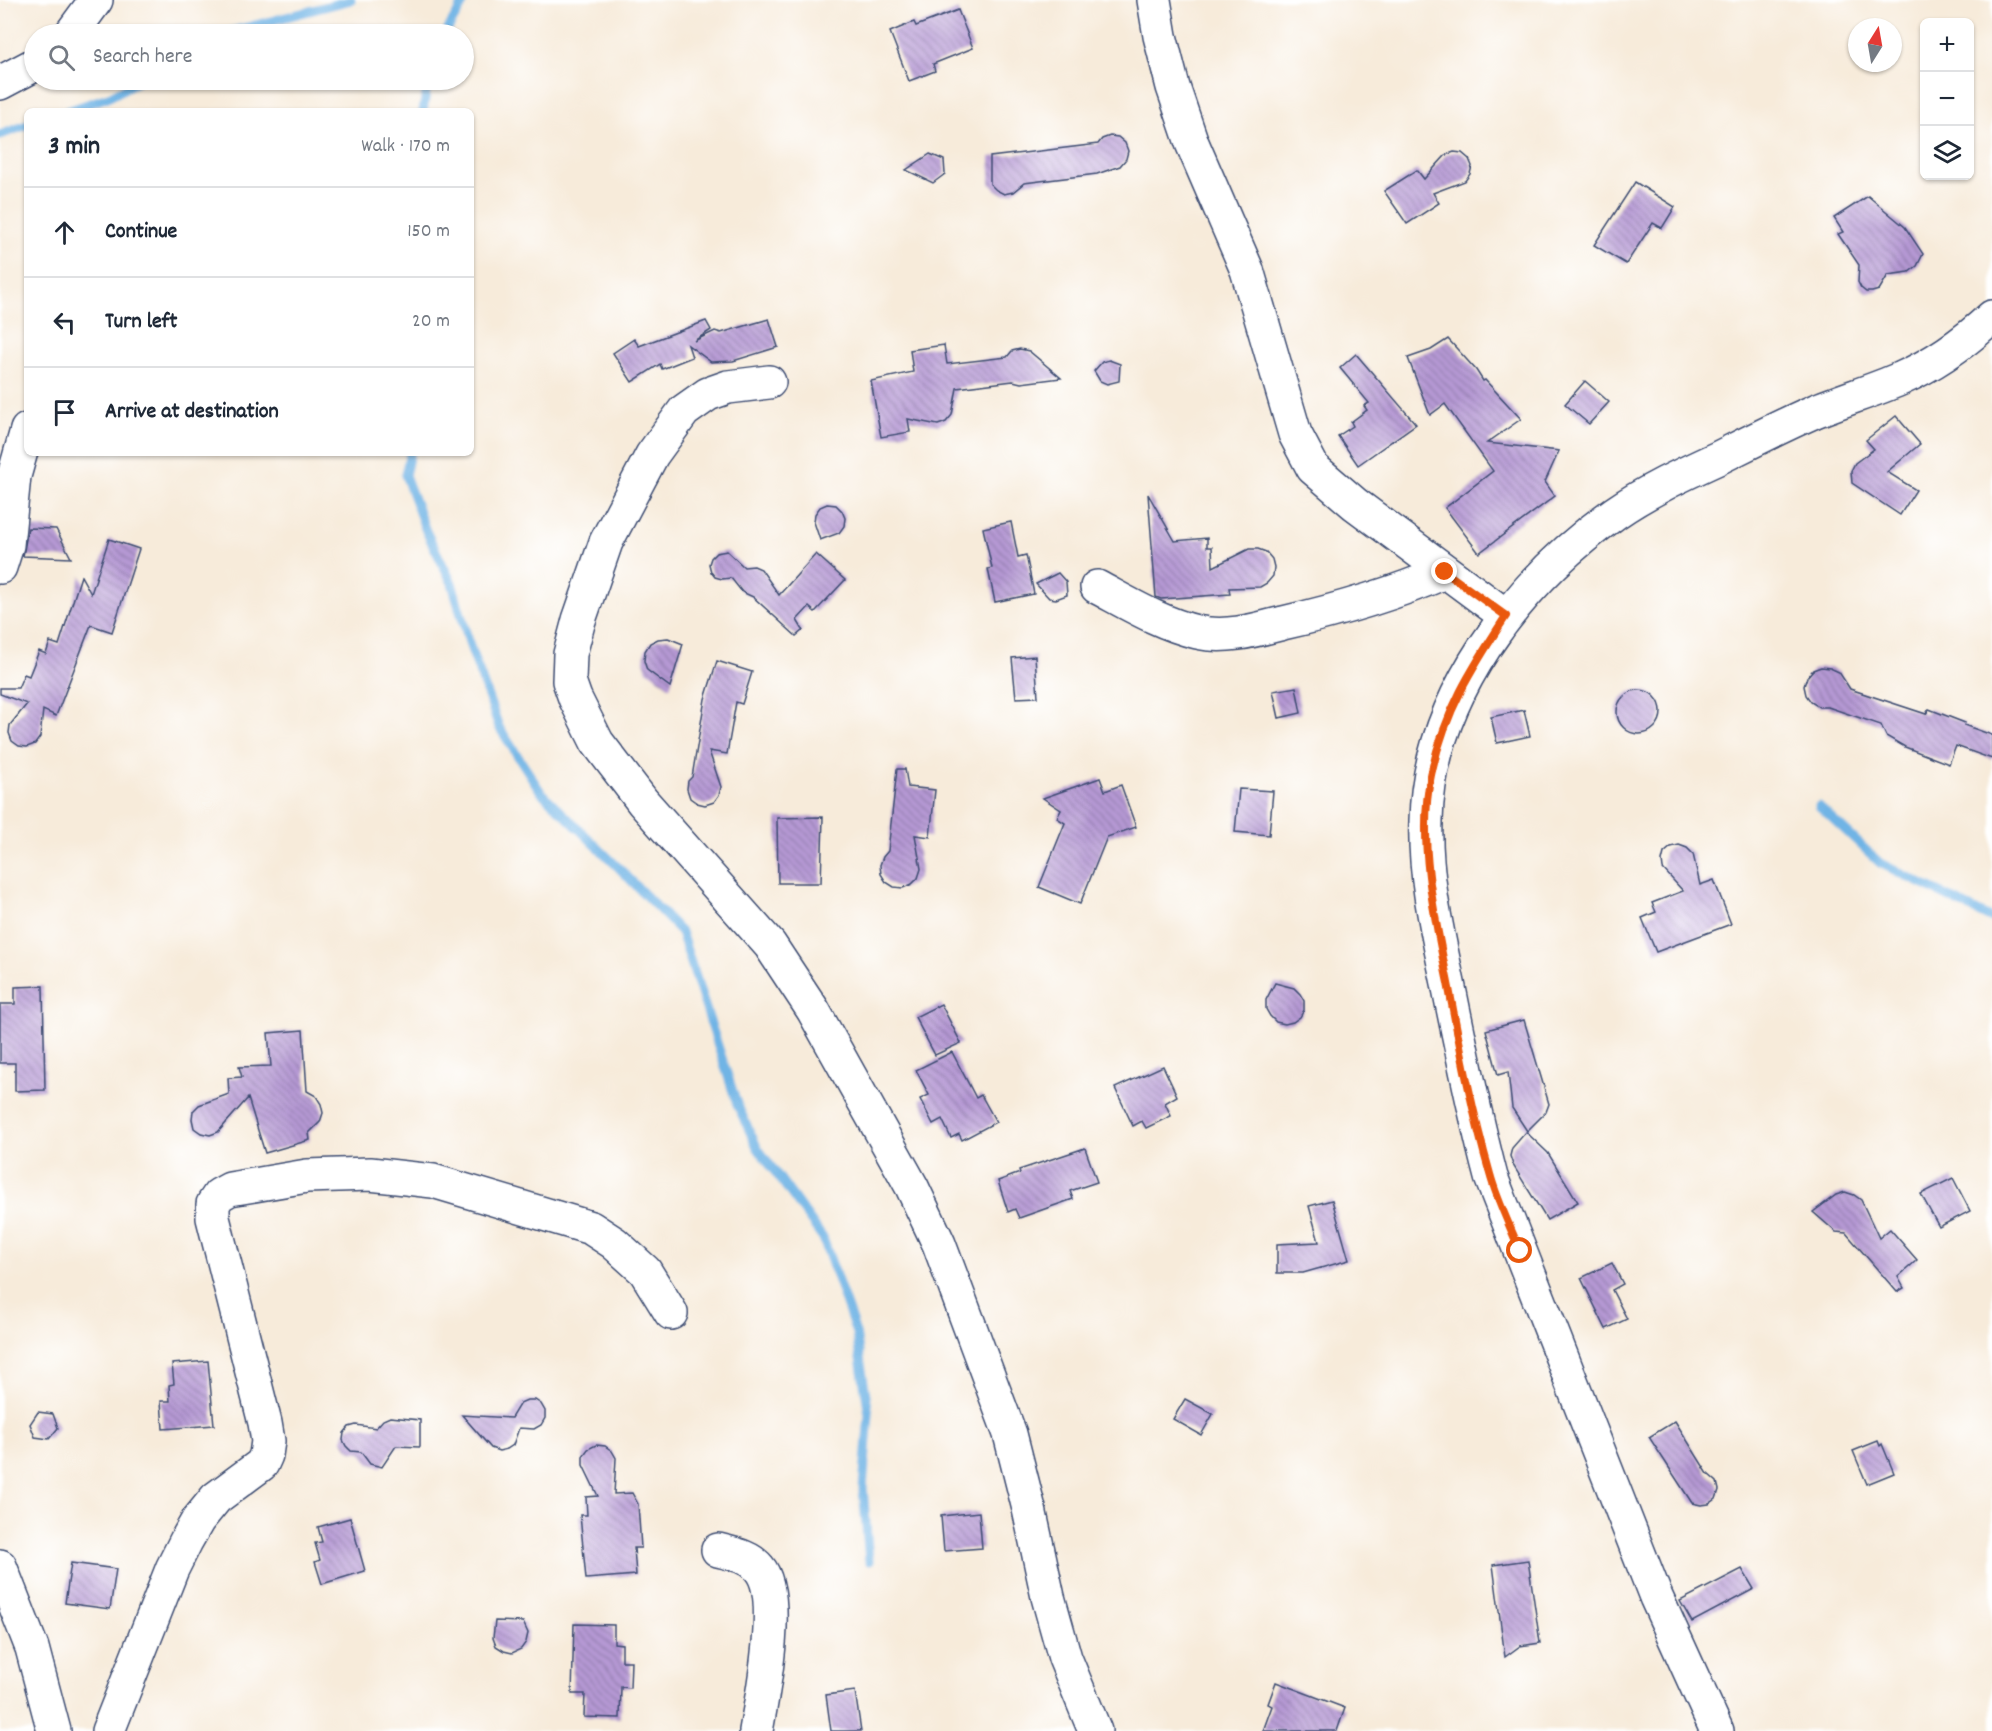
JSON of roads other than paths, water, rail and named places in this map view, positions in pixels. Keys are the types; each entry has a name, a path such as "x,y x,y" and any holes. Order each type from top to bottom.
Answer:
{"street":[{"path":"78,24 96,0"},
{"path":"1154,0 1160,36 1173,87 1192,143 1247,270 1295,435 1312,468 1355,504 1506,616"},
{"path":"0,83 24,70"},
{"path":"1717,1731 1656,1597 1491,1177 1475,1118 1430,886 1426,821 1430,777 1444,725 1461,688 1506,616 1559,560 1616,513 1673,479 1814,412 1902,378 1963,344 1992,317"},
{"path":"769,382 728,387 708,394 684,411 652,455 606,542 570,654 569,681 597,742 643,802 770,945 813,1010 912,1187 939,1244 1010,1434 1048,1597 1065,1658 1095,1731"},
{"path":"0,567 7,545 14,476 24,441"},
{"path":"1097,587 1162,620 1198,633 1219,635 1243,633 1359,604 1402,591 1445,572"},
{"path":"108,1731 172,1569 198,1520 216,1498 234,1483 254,1472 262,1464 266,1455 265,1423 213,1218 213,1204 219,1195 230,1189 307,1176 370,1174 433,1181 591,1228 614,1243 645,1271 671,1313"},
{"path":"718,1550 746,1558 761,1569 768,1586 770,1616 768,1659 756,1731"},
{"path":"0,1566 32,1648 54,1731"}],"waterway":[{"path":"259,24 351,0"},
{"path":"451,24 465,0"},
{"path":"76,108 122,90"},
{"path":"423,108 426,90"},
{"path":"0,135 24,126"},
{"path":"409,456 405,475 426,531 452,583 470,646 499,727 541,792 681,932 737,1104 757,1147 823,1238 856,1333 869,1414 863,1488 869,1561"},
{"path":"1819,806 1880,863 1992,919"}]}
